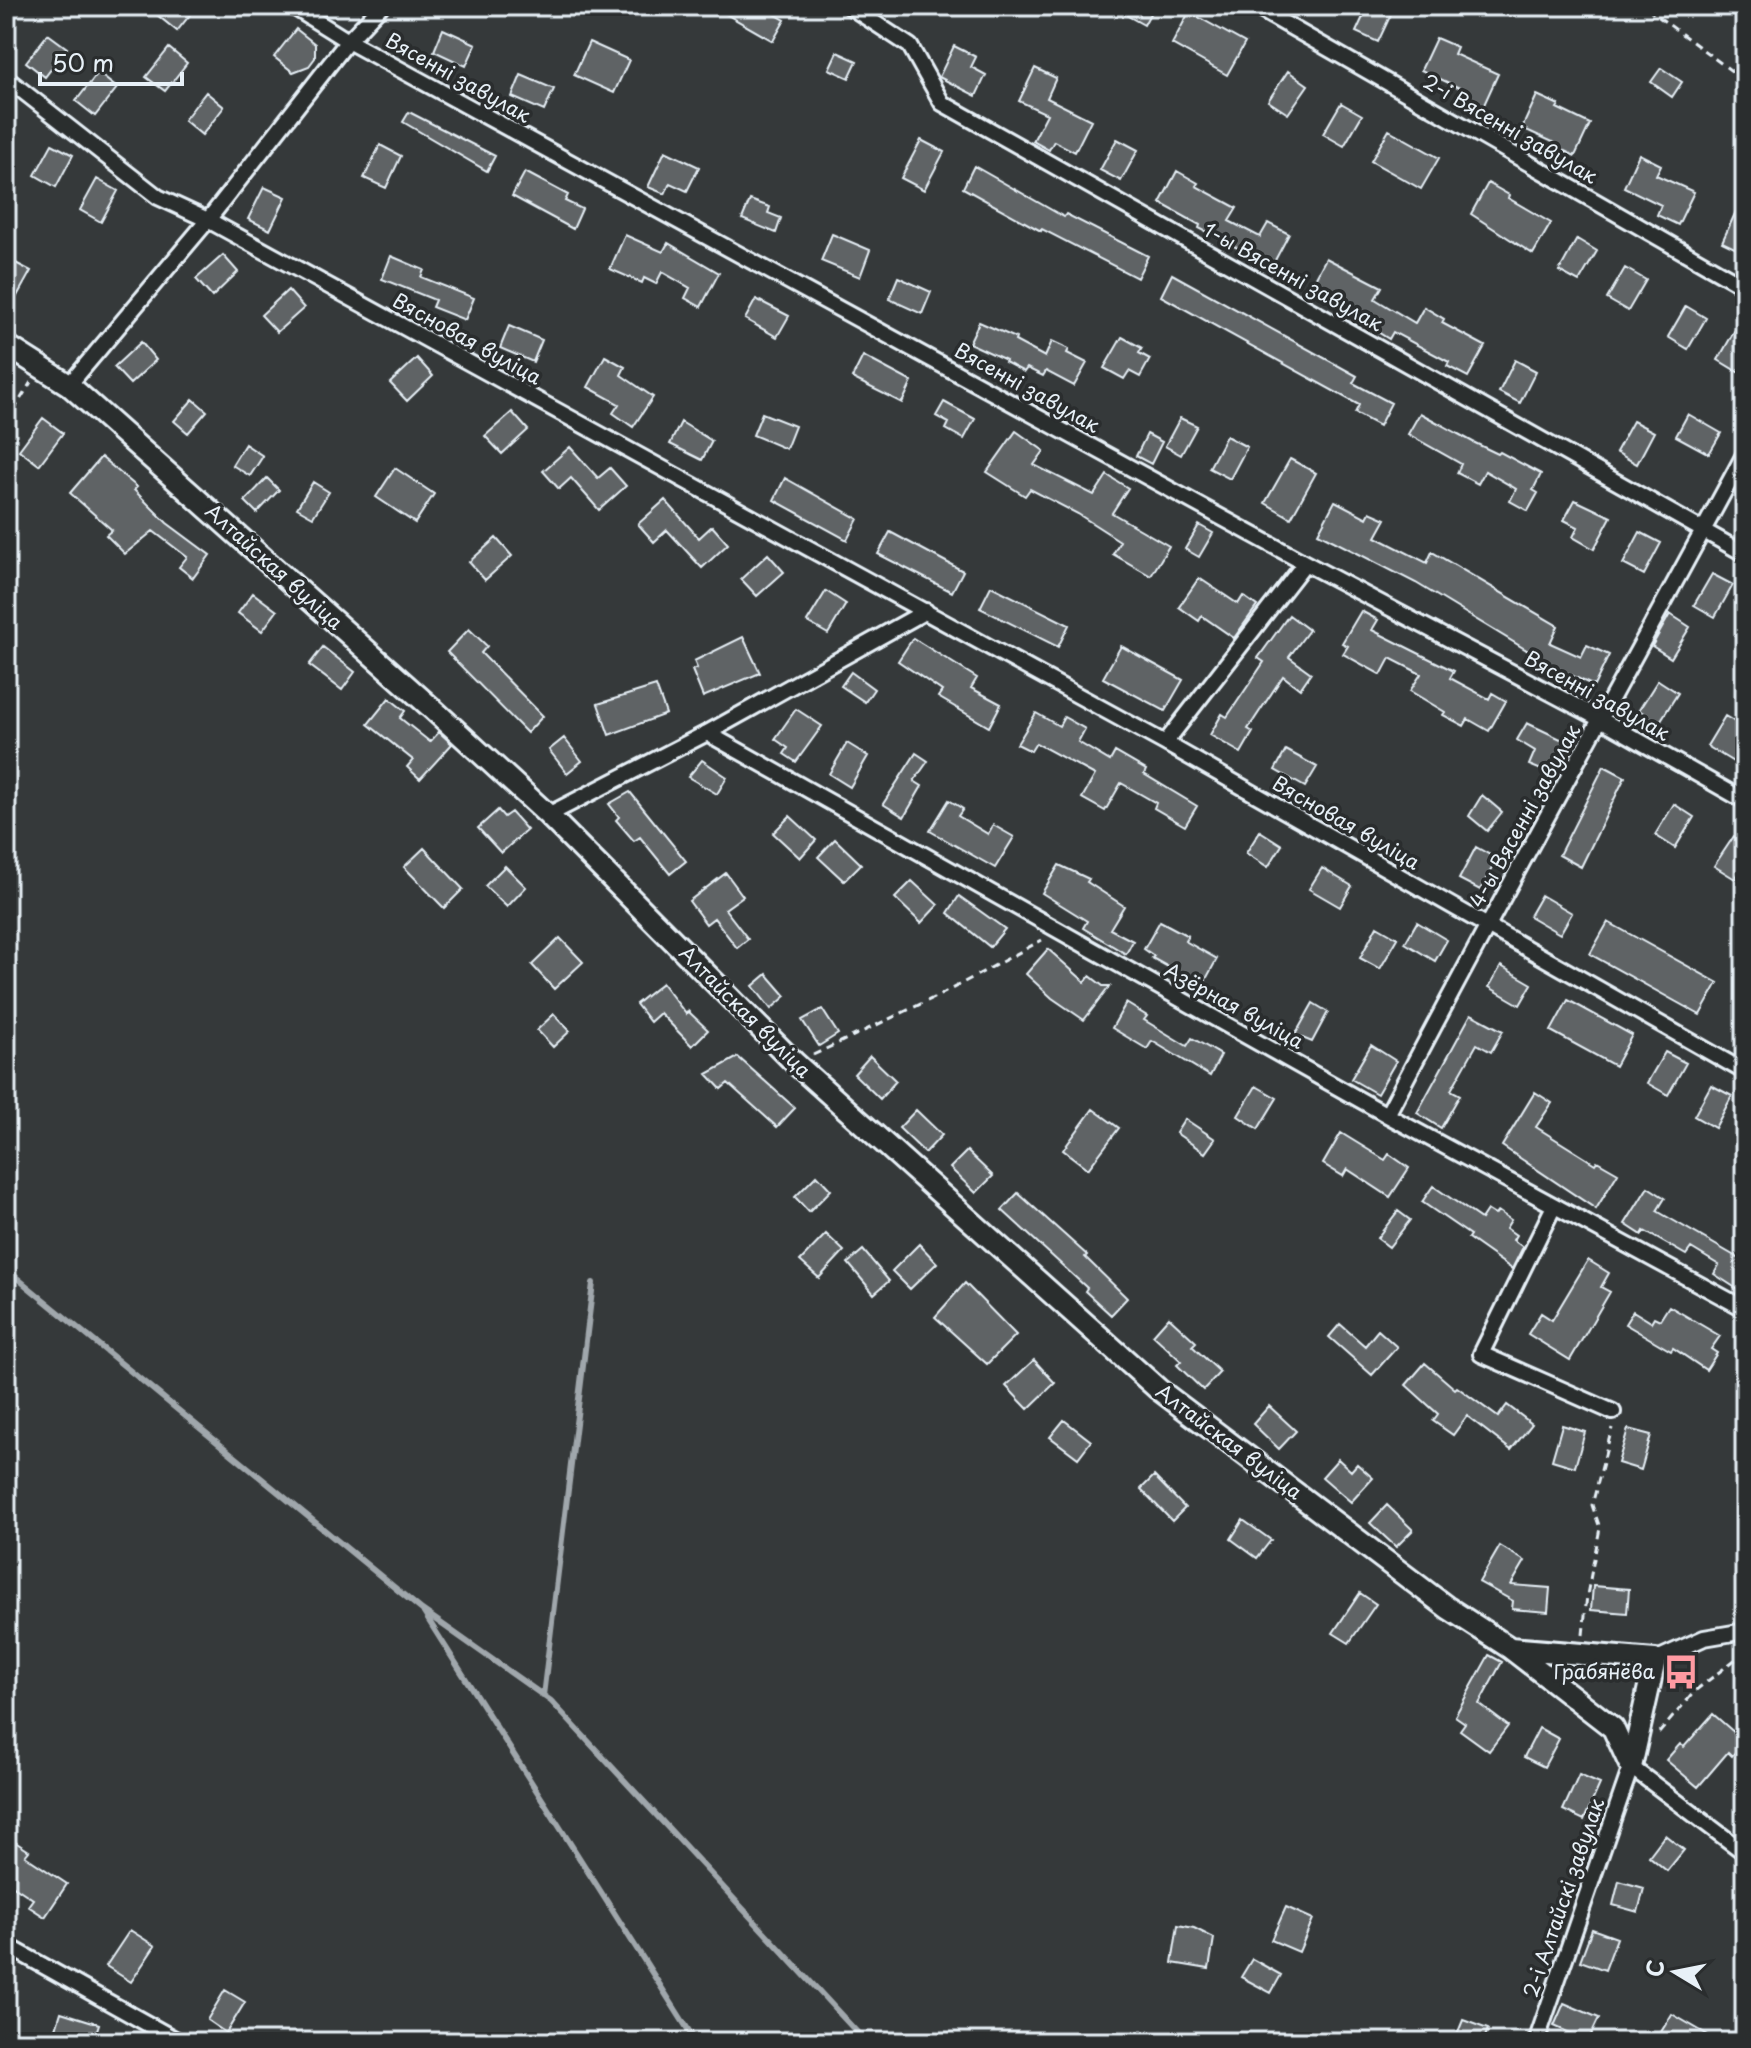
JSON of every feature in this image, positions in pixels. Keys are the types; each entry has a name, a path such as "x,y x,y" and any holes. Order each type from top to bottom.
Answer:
{"main road":[{"name":"Алтайская вуліца","path":"6,345 69,385 320,607 548,815 795,1063 1158,1389 1448,1608 1510,1648 1613,1728 1631,1767"},
{"name":"Алтайская вуліца","path":"1510,1648 1655,1660"},
{"path":"1631,1767 1655,1660"}],"street":[{"name":"Вясенні завулак","path":"292,6 348,41 1305,563 1602,720 1745,801"},
{"path":"69,385 208,220 348,41 381,6"},
{"name":"1-ы Вясенні завулак","path":"849,6 910,46 942,103 1745,554"},
{"name":"2-і Вясенні завулак","path":"1254,6 1745,287"},
{"name":"Вясновая вуліца","path":"6,78 158,197 208,220 926,611 1745,1072"},
{"name":"4-ы Вясенні завулак","path":"1387,1115 1486,926 1602,720 1745,453"},
{"path":"1165,743 1305,563"},
{"path":"548,815 707,733 926,611"},
{"name":"Азёрная вуліца","path":"707,733 1387,1115 1745,1309"},
{"path":"1554,1206 1481,1354 1613,1412"},
{"name":"Алтайская вуліца","path":"1655,1660 1704,1638 1745,1631"},
{"path":"1631,1767 1745,1853"},
{"name":"2-і Алтайскі завулак","path":"1536,2042 1631,1767"},
{"path":"6,1945 180,2042"}],"path":[{"path":"1652,6 1652,12 1745,81"},
{"path":"6,423 40,367"},
{"path":"795,1063 944,993 1058,931"},
{"path":"1582,1654 1587,1595 1600,1528 1592,1505 1611,1432 1613,1412"},
{"path":"1659,1734 1696,1690 1745,1652"}],"building":[{"path":"146,6 197,6 177,31"},
{"path":"712,6 760,6 785,20 773,41"},
{"path":"1110,6 1154,6 1144,25"},
{"path":"1368,6 1384,6 1393,10 1378,42 1356,32"},
{"path":"1189,12 1245,43 1227,75 1172,44"},
{"path":"296,29 315,44 315,58 309,66 293,72 274,57"},
{"path":"443,29 476,44 466,66 434,51"},
{"path":"48,34 67,48 45,77 26,62"},
{"path":"1436,38 1457,47 1454,54 1498,74 1483,107 1461,96 1464,90 1421,70"},
{"path":"589,42 629,60 614,93 574,75"},
{"path":"954,46 976,57 971,67 986,75 976,96 939,77"},
{"path":"169,48 187,63 165,91 146,77"},
{"path":"837,52 857,61 849,78 829,69"},
{"path":"1035,68 1056,78 1047,98 1091,120 1075,152 1054,141 1049,150 1033,141 1047,114 1019,101"},
{"path":"1661,68 1682,82 1672,97 1651,82"},
{"path":"1288,71 1308,85 1288,114 1268,101"},
{"path":"98,73 117,88 95,116 76,101"},
{"path":"521,75 554,89 544,111 512,97"},
{"path":"206,92 224,107 202,135 184,120"},
{"path":"1537,95 1590,124 1575,156 1522,128"},
{"path":"1341,103 1362,115 1344,146 1323,134"},
{"path":"409,112 495,156 487,171 403,122"},
{"path":"1389,130 1439,158 1421,189 1371,161"},
{"path":"1117,139 1138,150 1121,181 1100,170"},
{"path":"921,140 944,152 924,190 901,178"},
{"path":"52,144 73,155 56,187 35,175"},
{"path":"380,145 401,156 386,188 364,178"},
{"path":"665,151 699,167 687,191 670,183 665,194 648,187"},
{"path":"1639,154 1661,165 1656,175 1694,192 1678,225 1657,215 1661,205 1624,187"},
{"path":"974,166 1064,217 1066,214 1148,256 1137,278 963,188"},
{"path":"1177,171 1198,183 1196,186 1237,208 1229,221 1260,237 1268,223 1289,234 1272,266 1199,228 1200,225 1160,203"},
{"path":"525,172 568,195 565,201 582,209 573,229 512,196"},
{"path":"97,179 118,191 101,222 80,210"},
{"path":"1488,183 1551,223 1533,254 1471,214"},
{"path":"264,187 286,197 270,230 248,219"},
{"path":"1745,192 1745,253 1722,242"},
{"path":"750,200 770,207 768,213 781,218 776,233 742,219"},
{"path":"832,234 870,250 860,277 821,261"},
{"path":"625,235 663,252 668,243 719,273 701,307 685,298 690,288 662,272 656,284 644,278 642,283 610,269"},
{"path":"1577,239 1597,251 1579,282 1559,271"},
{"path":"223,255 238,272 212,297 196,279"},
{"path":"391,256 424,270 421,277 474,298 465,320 432,307 435,300 382,279"},
{"path":"6,258 31,271 6,316"},
{"path":"1326,258 1382,287 1375,299 1415,323 1424,307 1444,319 1442,323 1485,346 1468,377 1447,366 1449,362 1393,332 1389,339 1373,329 1376,325 1309,290"},
{"path":"1625,268 1646,280 1628,311 1607,299"},
{"path":"1172,274 1357,376 1353,383 1391,403 1379,426 1355,413 1359,405 1161,296"},
{"path":"898,277 931,292 922,314 889,299"},
{"path":"288,290 304,308 277,332 261,315"},
{"path":"756,299 789,316 777,337 745,319"},
{"path":"1686,306 1706,318 1688,349 1668,337"},
{"path":"1745,312 1745,360 1738,372 1718,360"},
{"path":"979,322 1016,338 1015,341 1045,357 1052,341 1087,363 1074,386 1046,371 1043,376 1027,368 1024,372 969,343"},
{"path":"509,326 542,340 533,362 500,348"},
{"path":"1122,337 1142,348 1139,353 1150,359 1140,377 1129,371 1124,379 1104,368"},
{"path":"141,342 156,360 130,384 114,367"},
{"path":"605,356 625,367 621,375 653,397 633,427 613,413 619,404 588,387"},
{"path":"863,356 912,382 902,403 852,378"},
{"path":"417,358 433,376 407,401 390,383"},
{"path":"1515,360 1536,371 1520,403 1499,392"},
{"path":"193,399 207,411 188,433 174,421"},
{"path":"944,402 975,419 964,439 946,429 949,423 936,416"},
{"path":"512,412 528,430 502,454 485,436"},
{"path":"762,413 795,426 786,449 753,435"},
{"path":"1420,413 1541,474 1533,490 1538,493 1528,511 1510,501 1516,489 1485,471 1478,484 1457,473 1461,464 1408,434"},
{"path":"1688,414 1721,433 1709,454 1676,436"},
{"path":"43,418 63,433 39,465 19,450"},
{"path":"1180,418 1197,426 1181,455 1165,446"},
{"path":"1633,421 1654,432 1637,464 1616,452"},
{"path":"681,422 712,441 702,460 670,444"},
{"path":"1016,431 1044,451 1034,465 1094,495 1107,475 1128,488 1112,513 1169,546 1151,576 1113,554 1120,541 1078,514 1030,489 1025,496 987,472"},
{"path":"1147,434 1162,442 1151,464 1136,456"},
{"path":"1226,436 1247,447 1230,479 1209,468"},
{"path":"245,444 263,456 250,476 232,465"},
{"path":"570,447 598,478 610,468 626,486 599,510 571,478 559,489 543,471"},
{"path":"101,457 137,487 134,490 167,523 210,555 193,578 179,567 187,557 153,531 125,554 106,535 112,530 70,493"},
{"path":"1290,459 1316,473 1291,518 1265,503"},
{"path":"395,468 434,494 415,523 376,497"},
{"path":"267,478 279,490 257,513 245,501"},
{"path":"785,478 858,519 847,540 774,500"},
{"path":"313,482 329,492 313,517 297,508"},
{"path":"665,500 699,538 712,526 728,544 702,568 667,530 654,542 638,524"},
{"path":"1575,500 1611,517 1594,549 1573,537 1578,527 1564,520"},
{"path":"1335,501 1367,518 1370,512 1386,519 1376,537 1427,563 1432,552 1558,626 1550,643 1581,657 1587,645 1609,655 1594,686 1558,669 1416,583 1318,533"},
{"path":"1199,525 1213,533 1199,557 1185,549"},
{"path":"890,532 963,571 952,592 878,554"},
{"path":"1640,532 1661,543 1644,575 1623,564"},
{"path":"496,538 512,556 485,580 469,562"},
{"path":"768,554 784,572 757,596 741,579"},
{"path":"1712,574 1733,585 1715,617 1694,605"},
{"path":"1199,578 1238,604 1243,596 1257,606 1234,638 1202,616 1199,621 1179,607"},
{"path":"991,586 1069,625 1058,647 980,608"},
{"path":"826,591 846,604 828,634 807,622"},
{"path":"253,593 277,611 262,631 238,613"},
{"path":"1361,611 1378,620 1372,630 1454,671 1450,678 1489,699 1492,693 1506,701 1489,731 1468,719 1464,726 1410,691 1421,674 1390,658 1381,675 1343,654 1348,646 1342,643"},
{"path":"1670,614 1690,627 1671,658 1652,646"},
{"path":"1289,615 1309,630 1289,657 1311,673 1300,689 1283,676 1248,729 1253,732 1241,753 1210,735 1222,714 1227,717 1264,662 1258,658"},
{"path":"469,629 487,646 481,653 543,716 527,733 447,652"},
{"path":"743,637 760,673 703,697 692,670 697,668 694,661"},
{"path":"913,638 977,678 971,688 1001,704 989,727 938,697 942,691 898,661"},
{"path":"1121,646 1183,680 1165,711 1103,678"},
{"path":"323,647 355,672 342,690 309,665"},
{"path":"851,672 874,689 865,702 841,686"},
{"path":"1658,680 1678,693 1659,723 1639,710"},
{"path":"656,686 666,714 609,735 598,704"},
{"path":"389,698 405,711 400,718 430,742 439,732 452,744 420,779 407,767 413,760 368,724"},
{"path":"796,709 822,726 796,762 784,754 788,748 775,739"},
{"path":"1036,713 1059,726 1064,717 1085,729 1078,742 1110,761 1115,752 1146,770 1144,774 1197,806 1185,826 1154,808 1156,803 1121,783 1105,811 1082,798 1095,775 1036,743 1031,751 1017,744"},
{"path":"1725,716 1745,728 1745,769 1707,746"},
{"path":"1527,723 1565,741 1551,774 1529,765 1535,751 1517,740"},
{"path":"564,738 582,761 567,773 549,750"},
{"path":"847,743 868,756 850,787 829,774"},
{"path":"1286,750 1317,767 1305,787 1275,770"},
{"path":"916,753 928,761 914,781 922,786 904,817 883,804"},
{"path":"702,760 727,777 717,794 688,777"},
{"path":"1604,766 1625,777 1581,867 1559,855"},
{"path":"630,792 686,861 670,874 640,837 634,841 616,820 619,817 609,804"},
{"path":"1482,795 1502,812 1487,831 1469,816"},
{"path":"949,800 963,809 958,816 988,834 993,825 1014,837 995,868 930,831"},
{"path":"1674,804 1694,817 1675,848 1655,835"},
{"path":"498,810 504,817 511,812 527,830 501,853 478,828"},
{"path":"790,816 816,840 800,858 773,833"},
{"path":"1260,831 1282,845 1268,867 1246,853"},
{"path":"1734,836 1745,843 1745,863 1735,879 1714,866"},
{"path":"835,839 861,864 844,881 818,857"},
{"path":"1476,847 1497,859 1480,890 1459,879"},
{"path":"424,848 463,889 444,908 404,867"},
{"path":"1059,865 1089,879 1087,882 1124,906 1110,929 1133,941 1126,954 1083,928 1087,921 1042,893"},
{"path":"505,866 526,887 507,907 485,886"},
{"path":"1322,868 1352,886 1340,907 1309,889"},
{"path":"726,873 743,896 725,909 748,939 737,948 714,918 706,924 689,901"},
{"path":"912,881 938,905 921,923 895,898"},
{"path":"1541,895 1572,913 1560,934 1529,916"},
{"path":"959,896 1005,929 990,947 948,913"},
{"path":"1160,921 1188,936 1185,941 1217,959 1199,992 1178,980 1181,974 1152,958 1154,956 1144,949"},
{"path":"1417,922 1447,940 1435,961 1405,943"},
{"path":"1608,922 1718,983 1700,1015 1590,954"},
{"path":"1377,926 1398,938 1380,969 1360,958"},
{"path":"560,938 583,962 554,989 532,965"},
{"path":"1048,949 1085,982 1090,976 1103,986 1110,986 1084,1020 1052,998 1026,974"},
{"path":"1501,966 1532,984 1520,1005 1489,987"},
{"path":"767,974 786,996 771,1009 753,986"},
{"path":"662,983 686,1014 688,1011 708,1030 692,1046 660,1013 650,1022 636,1004"},
{"path":"1568,1000 1632,1035 1615,1066 1551,1031"},
{"path":"1126,1003 1147,1016 1144,1020 1187,1046 1192,1038 1221,1055 1210,1076 1152,1041 1147,1049 1112,1028"},
{"path":"1313,1003 1328,1012 1312,1042 1295,1035"},
{"path":"822,1009 838,1034 819,1046 802,1020"},
{"path":"554,1014 570,1031 553,1047 537,1030"},
{"path":"1471,1014 1503,1031 1491,1052 1477,1044 1451,1090 1460,1095 1441,1128 1417,1113"},
{"path":"1371,1045 1396,1061 1377,1094 1351,1079"},
{"path":"1665,1052 1686,1063 1668,1095 1647,1083"},
{"path":"870,1056 896,1081 880,1099 854,1074"},
{"path":"738,1057 795,1108 777,1127 728,1083 721,1089 707,1074"},
{"path":"1711,1085 1732,1096 1715,1128 1694,1116"},
{"path":"1256,1086 1277,1098 1258,1129 1238,1116"},
{"path":"1535,1092 1552,1103 1536,1127 1595,1164 1597,1161 1618,1173 1596,1209 1502,1146"},
{"path":"1093,1109 1119,1128 1088,1169 1063,1150"},
{"path":"916,1110 942,1135 925,1153 899,1128"},
{"path":"1185,1119 1215,1139 1205,1153 1176,1133"},
{"path":"1341,1133 1385,1160 1389,1154 1409,1168 1390,1197 1347,1169 1343,1176 1323,1164"},
{"path":"967,1151 993,1176 976,1193 950,1168"},
{"path":"817,1175 831,1190 809,1212 795,1197"},
{"path":"1433,1186 1481,1219 1487,1210 1495,1215 1498,1211 1511,1220 1506,1228 1516,1235 1513,1240 1523,1247 1512,1269 1422,1202"},
{"path":"1648,1187 1665,1198 1657,1211 1745,1262 1745,1294 1714,1274 1719,1265 1691,1248 1686,1255 1625,1224"},
{"path":"1018,1193 1087,1255 1085,1257 1127,1298 1111,1315 1085,1291 1087,1288 1002,1210"},
{"path":"1398,1211 1410,1220 1389,1247 1377,1238"},
{"path":"826,1234 844,1251 819,1278 800,1261"},
{"path":"919,1244 937,1263 910,1289 892,1271"},
{"path":"863,1250 889,1281 874,1294 848,1263"},
{"path":"1588,1260 1609,1273 1601,1287 1610,1292 1570,1360 1528,1334 1541,1313 1552,1320"},
{"path":"965,1283 1016,1335 987,1364 935,1317"},
{"path":"1669,1306 1720,1336 1711,1349 1717,1353 1706,1370 1673,1348 1671,1351 1625,1324 1633,1311 1651,1322 1654,1317 1660,1320"},
{"path":"1169,1317 1196,1342 1192,1346 1220,1372 1203,1390 1177,1365 1181,1361 1153,1335"},
{"path":"1340,1324 1365,1346 1378,1330 1397,1347 1372,1375 1329,1337"},
{"path":"1034,1360 1055,1383 1028,1409 1006,1386"},
{"path":"1425,1363 1455,1389 1457,1387 1498,1417 1507,1405 1532,1424 1511,1450 1467,1416 1453,1435 1433,1421 1438,1414 1406,1385"},
{"path":"1269,1406 1296,1431 1279,1449 1253,1424"},
{"path":"1064,1420 1091,1441 1078,1458 1050,1437"},
{"path":"1562,1425 1585,1432 1575,1467 1552,1460"},
{"path":"1628,1429 1651,1435 1641,1470 1618,1463"},
{"path":"1338,1459 1351,1471 1357,1464 1373,1478 1351,1502 1322,1477"},
{"path":"1154,1476 1185,1508 1172,1521 1141,1489"},
{"path":"1387,1505 1413,1530 1396,1547 1370,1523"},
{"path":"1243,1520 1271,1540 1257,1558 1231,1539"},
{"path":"1500,1546 1525,1561 1511,1585 1550,1588 1548,1612 1512,1609 1513,1601 1479,1582"},
{"path":"1593,1586 1629,1589 1627,1613 1591,1610"},
{"path":"1360,1593 1376,1604 1349,1643 1333,1633"},
{"path":"1489,1655 1502,1662 1479,1704 1508,1726 1489,1751 1460,1730 1465,1723 1455,1716"},
{"path":"1713,1714 1744,1741 1732,1756 1728,1752 1698,1787 1666,1760 1680,1744 1684,1747"},
{"path":"1539,1728 1559,1739 1544,1767 1524,1757"},
{"path":"1579,1775 1600,1784 1584,1820 1563,1810"},
{"path":"1665,1835 1684,1850 1667,1871 1649,1856"},
{"path":"12,1840 29,1851 25,1856 67,1884 45,1917 28,1906 33,1899 6,1881 6,1848"},
{"path":"1619,1881 1644,1888 1638,1912 1613,1905"},
{"path":"1286,1907 1313,1919 1299,1952 1271,1940"},
{"path":"1178,1925 1194,1928 1214,1938 1209,1969 1172,1963"},
{"path":"1592,1929 1617,1938 1605,1970 1580,1961"},
{"path":"130,1930 155,1946 131,1982 106,1966"},
{"path":"1252,1959 1281,1975 1271,1993 1241,1977"},
{"path":"225,1990 245,2002 226,2033 207,2020"},
{"path":"1564,2003 1599,2018 1588,2041 1554,2026"},
{"path":"61,2012 99,2024 93,2042 52,2042"},
{"path":"1672,2014 1720,2042 1678,2042 1661,2032"},
{"path":"1463,2020 1488,2029 1483,2042 1454,2042"}],"waterway":[{"path":"6,1269 422,1610 551,1701 866,2042"},
{"path":"543,1696 593,1283"},
{"path":"424,1613 696,2042"}],"place":[{"name":"Грабянёва","path":"1681,1672"}]}
